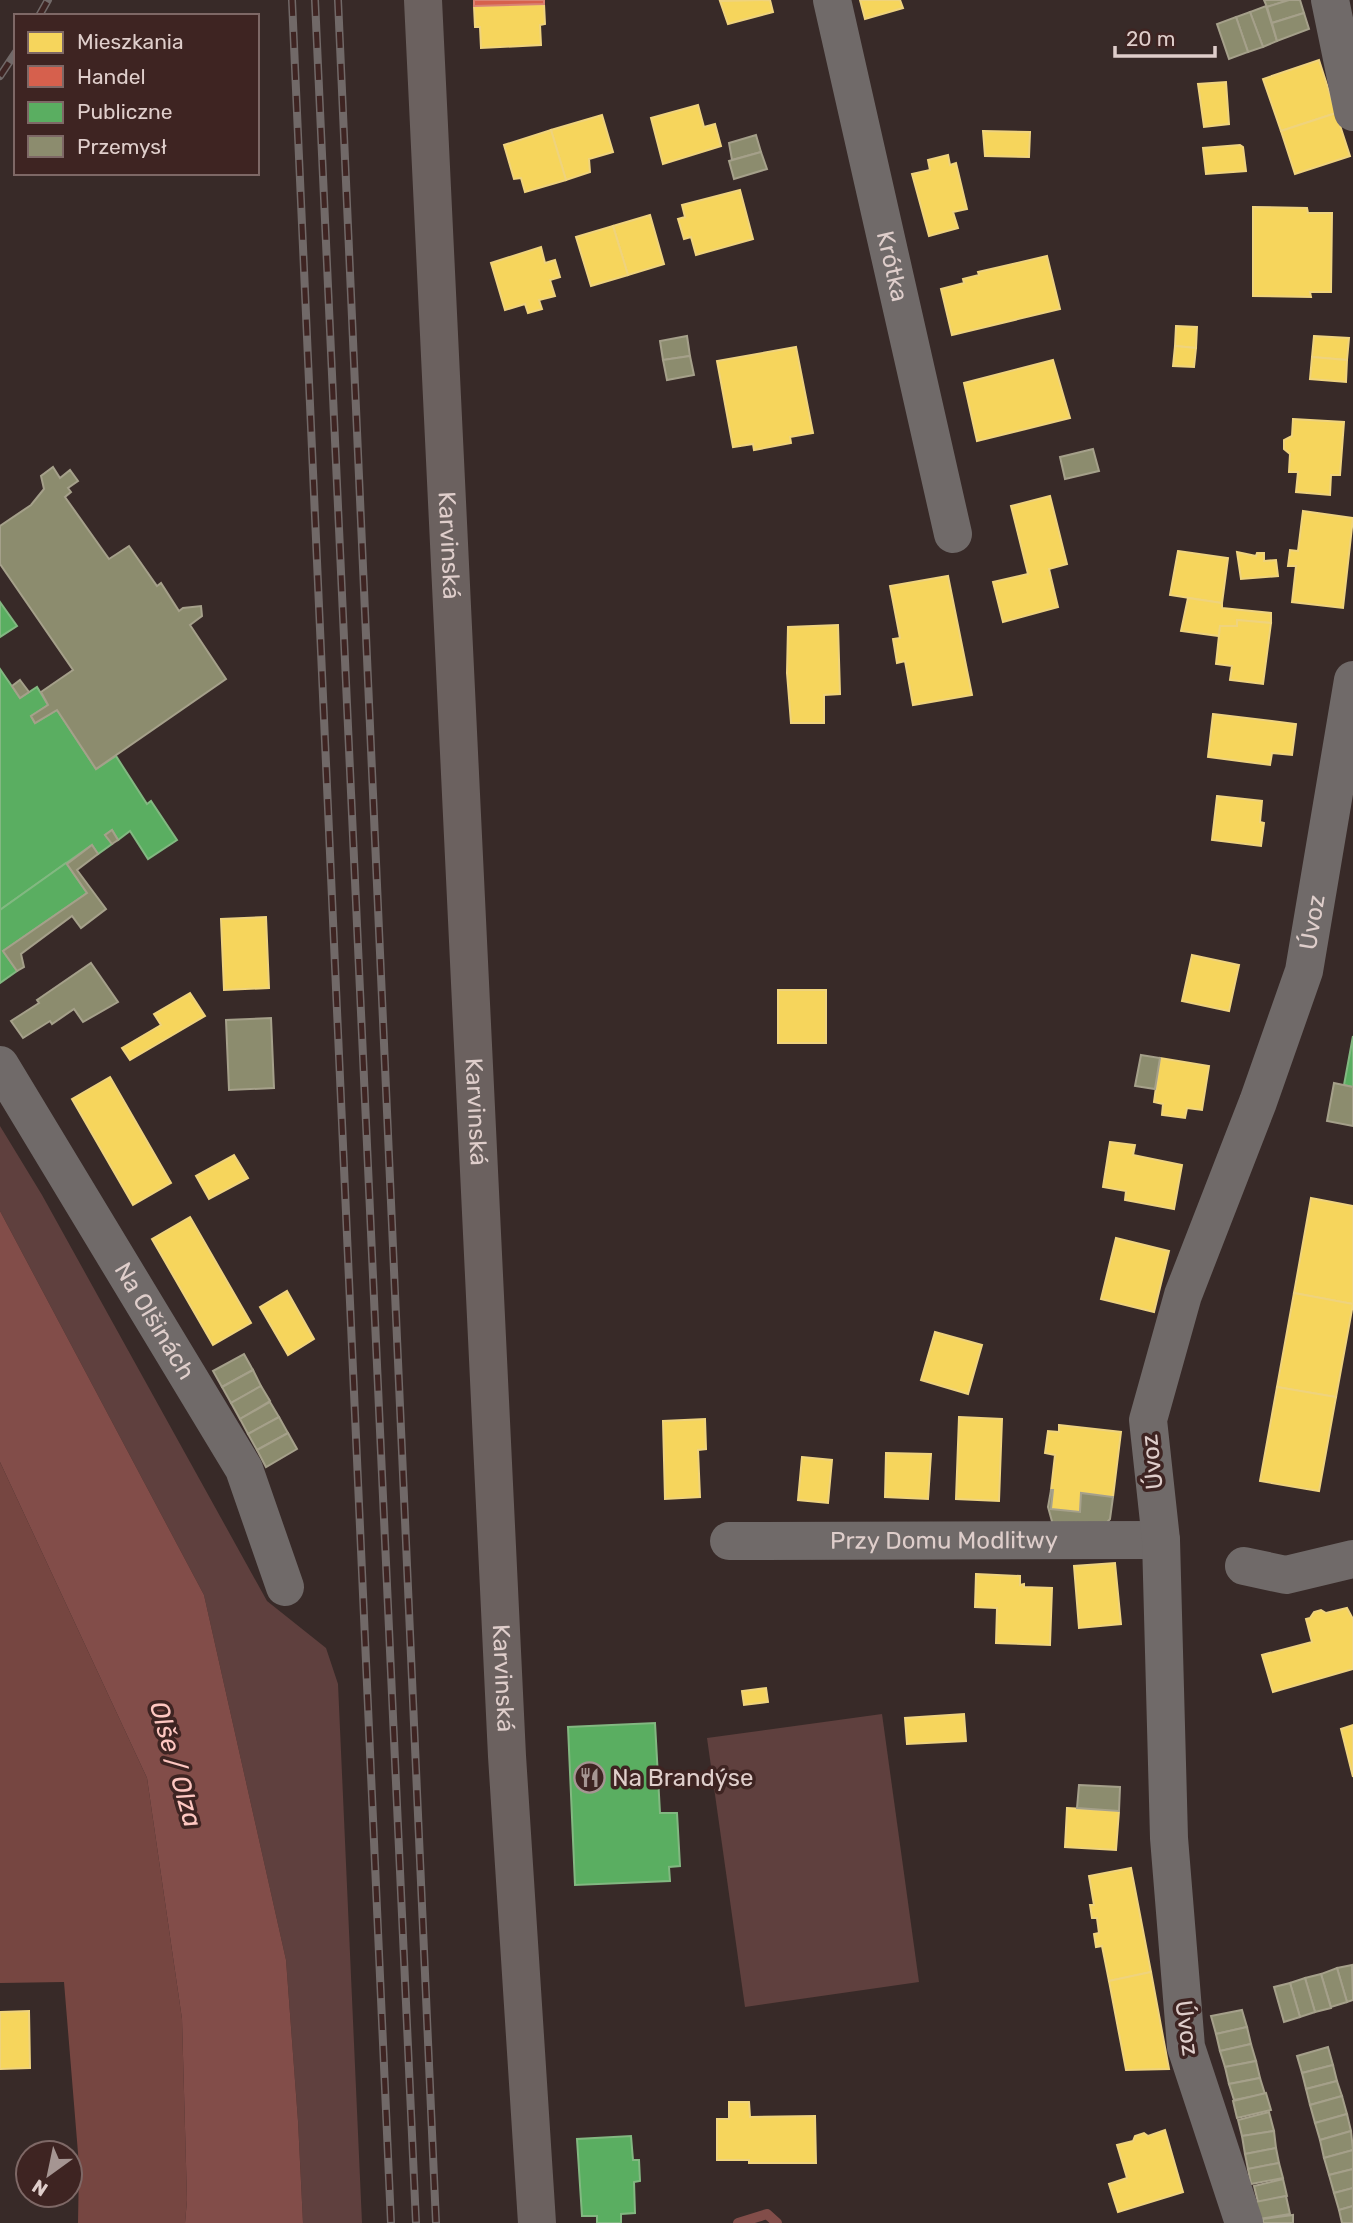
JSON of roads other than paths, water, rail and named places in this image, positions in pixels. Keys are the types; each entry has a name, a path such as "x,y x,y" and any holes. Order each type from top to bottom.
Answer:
{"main road":[{"name":"Karvinská","path":"423,0 506,1743 537,2223"}],"street":[{"name":"Krótka","path":"832,0 953,534"},
{"path":"1330,0 1353,112"},
{"name":"Úvoz","path":"1244,2223 1186,2046 1169,1838 1161,1540 1148,1420 1184,1294 1258,1102 1304,971 1353,680"},
{"name":"Na Olšinách","path":"0,1065 243,1469 285,1587"},
{"name":"Przy Domu Modlitwy","path":"729,1541 1161,1540"},
{"path":"1244,1566 1286,1575 1353,1559"}],"water":[{"name":"Olše / Olza","path":"0,1211 204,1595 286,1960 303,2223 185,2223 187,2200 182,2019 147,1778 0,1462"}],"waterway":[{"path":"738,2223 767,2214 777,2223"}],"railway":[{"path":"40,14 48,0"},
{"path":"292,0 391,2223"},
{"path":"315,0 416,2223"},
{"path":"338,0 436,2223"},
{"path":"0,76 14,55"}],"place":[{"name":"Na Brandýse","path":"589,1778"}]}
